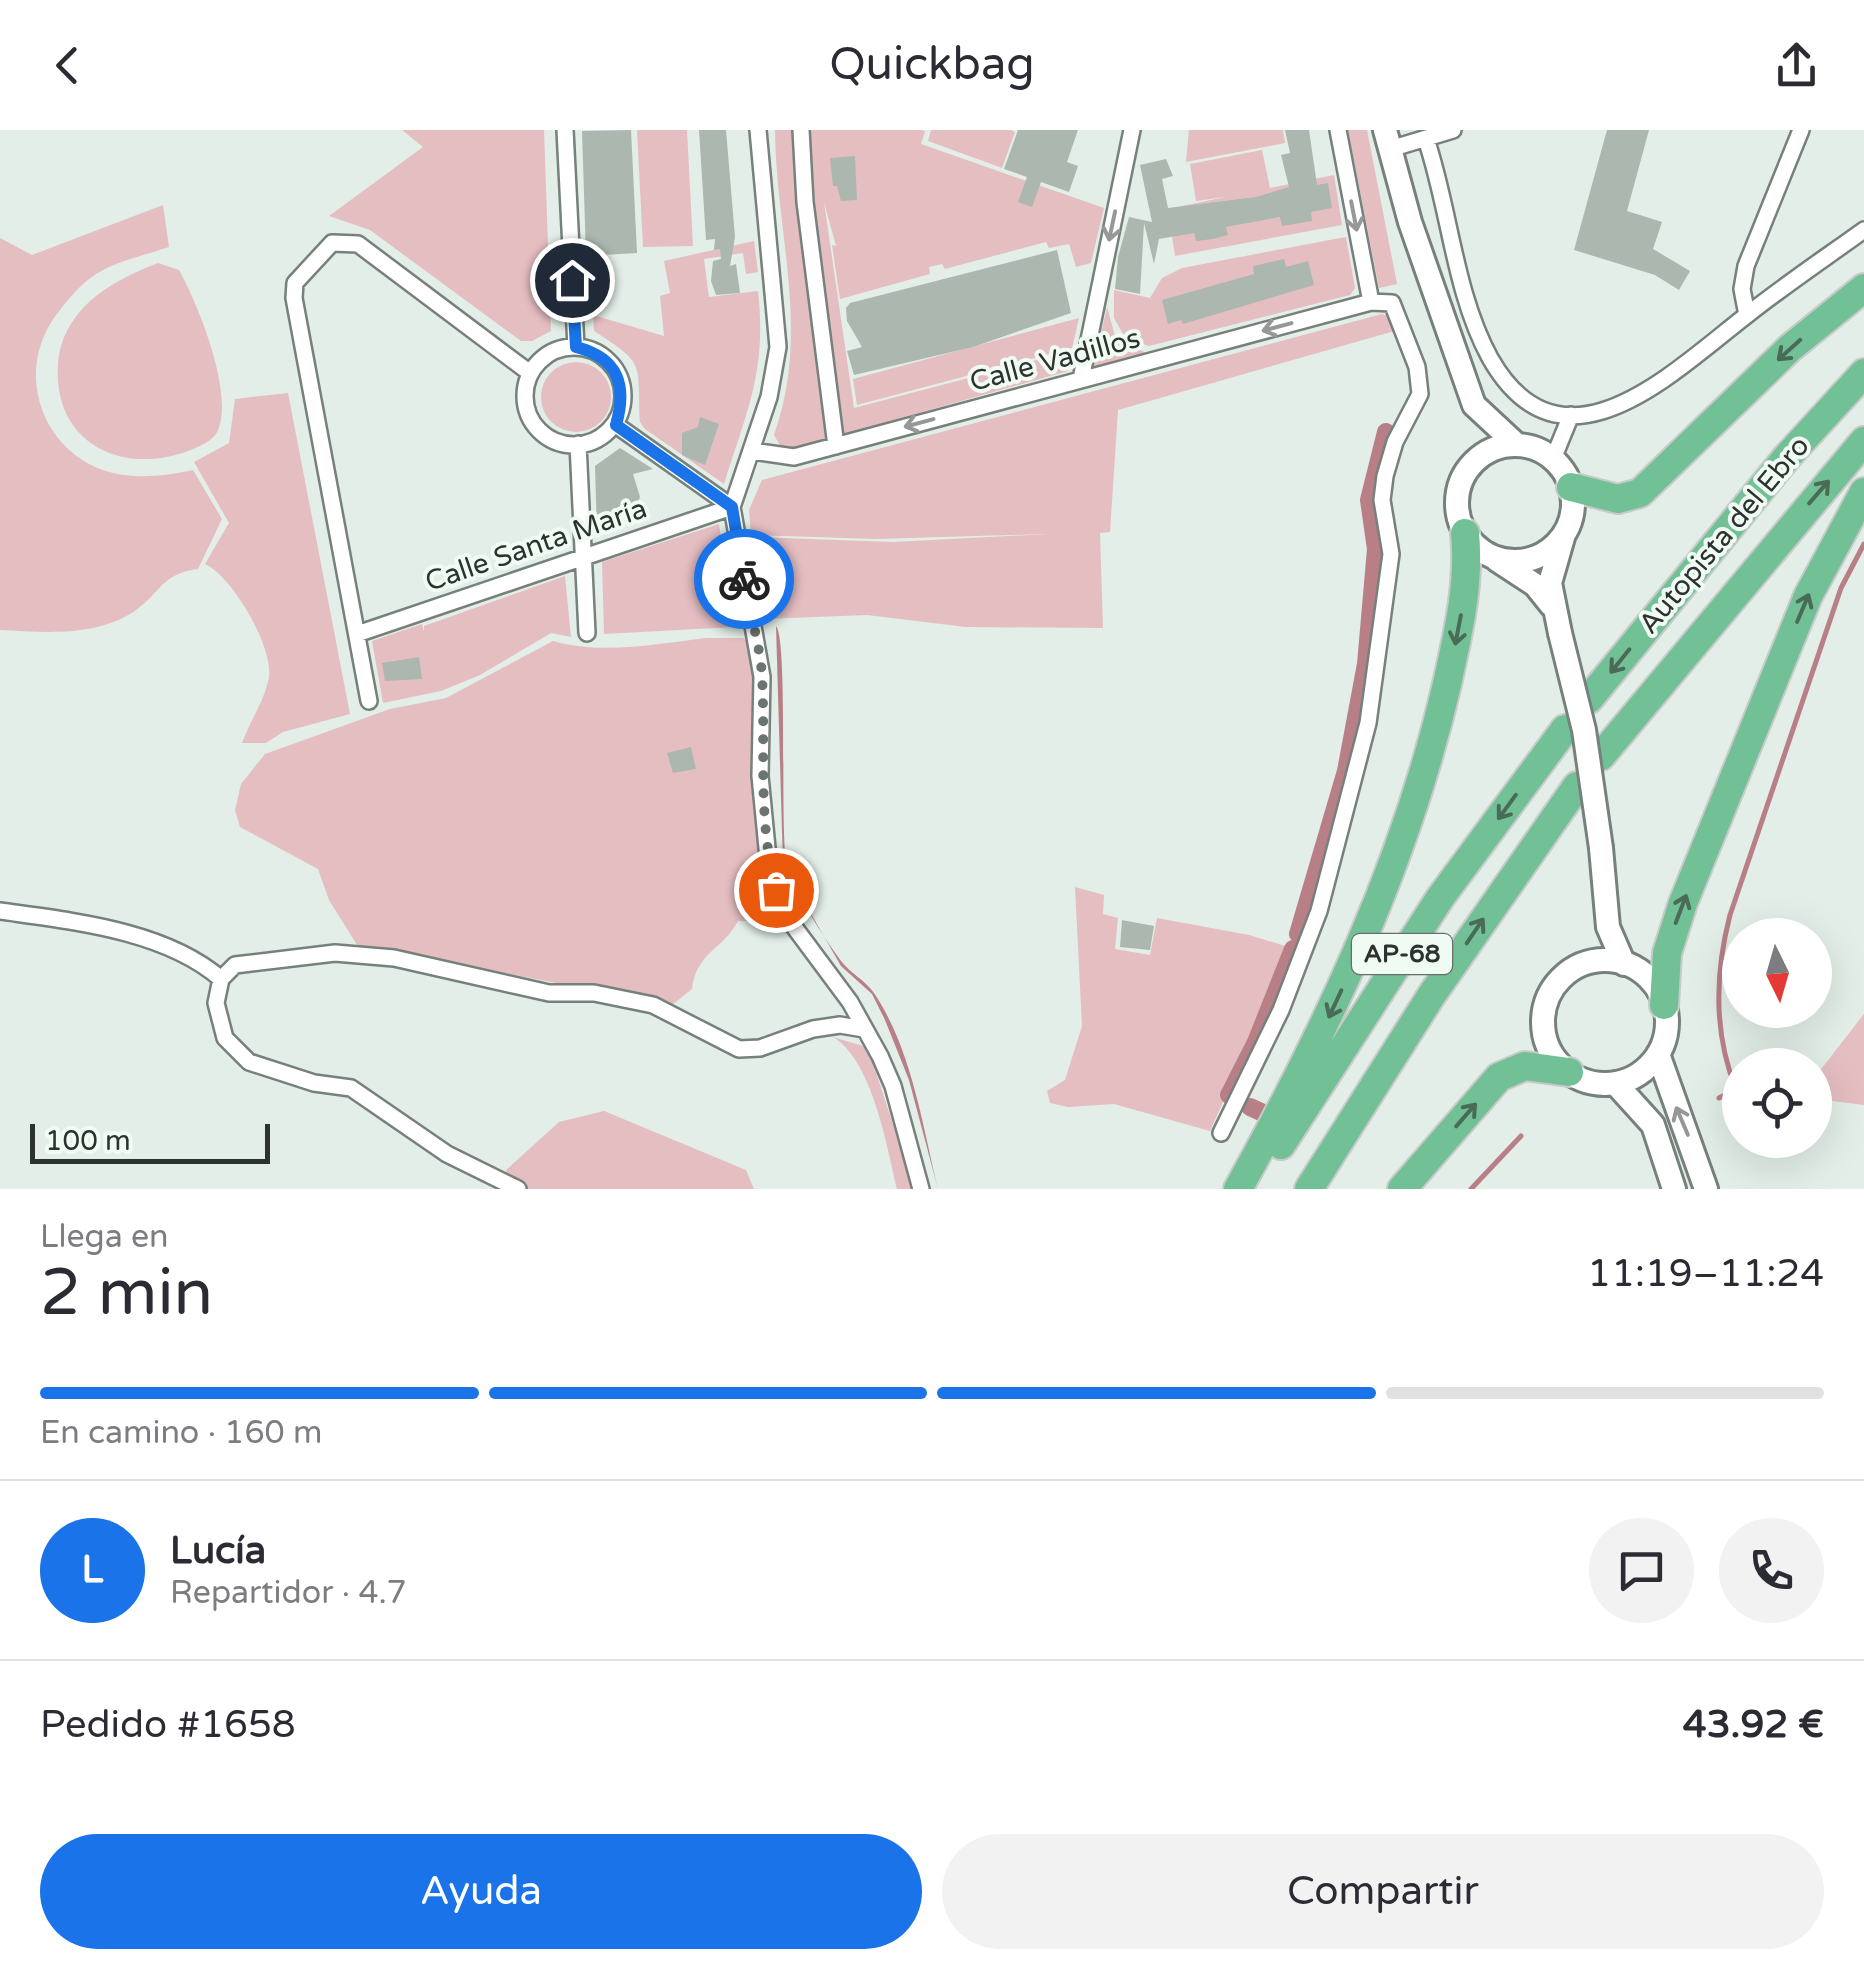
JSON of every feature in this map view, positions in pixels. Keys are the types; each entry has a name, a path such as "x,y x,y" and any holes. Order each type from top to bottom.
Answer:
{"highway":[{"path":"1571,487 1618,499 1640,493 1790,348 1864,288"},
{"name":"Autopista del Ebro","path":"1589,700 1749,502 1864,373"},
{"name":"Autopista del Ebro","path":"1601,756 1864,441"},
{"path":"1664,1004 1667,953 1683,903 1808,596 1864,492"},
{"path":"1238,1189 1318,1040 1398,852 1428,756 1459,629 1468,571 1464,533"},
{"name":"AP-68","path":"1254,1189 1383,982 1565,729"},
{"name":"AP-68","path":"1308,1189 1431,996 1577,786"},
{"path":"1402,1189 1499,1077 1525,1066 1568,1072"}],"main road":[{"path":"1388,139 1410,222 1474,405 1468,469 1456,508 1464,533 1535,585 1552,605"},
{"path":"1474,405 1517,445 1552,459 1571,487 1573,503 1550,583 1552,605 1584,730 1602,848 1608,926 1624,964"},
{"path":"1468,469 1490,451 1517,445"},
{"path":"1494,558 1526,560 1554,546 1564,534"},
{"path":"1594,962 1608,926"},
{"path":"1594,962 1624,964 1646,976 1664,1004 1666,1027 1658,1054 1638,1075 1616,1083 1591,1082 1568,1072 1547,1043 1545,1007 1565,975 1594,962"},
{"path":"1658,1054 1706,1189"},
{"path":"1616,1083 1652,1125 1674,1189"}],"street":[{"path":"564,130 576,347"},
{"path":"758,130 778,347 769,397 732,507 762,677 760,776 768,858 792,924 850,1002 893,1086 921,1189"},
{"path":"801,130 804,202 836,446"},
{"path":"1080,379 1132,130"},
{"path":"1221,1132 1280,1010 1319,911 1368,723 1391,554 1382,500 1385,476 1395,442 1420,394 1418,367 1392,303 1371,302 1338,130"},
{"path":"1388,139 1426,139 1453,130"},
{"path":"1747,315 1742,289 1746,266 1801,130"},
{"path":"1426,139 1470,307 1492,360 1514,390 1531,404 1572,415 1610,411 1651,390 1864,230"},
{"path":"369,701 294,298 301,271 332,243 358,244 530,373"},
{"name":"Calle Vadillos","path":"752,451 794,457 1371,302"},
{"path":"576,347 596,352 620,378 623,399 616,425 591,442 578,444 553,441 537,429 527,412 524,394 530,373 556,350 576,347"},
{"path":"1552,459 1572,415"},
{"path":"616,425 732,507"},
{"path":"578,444 587,633"},
{"name":"Calle Santa María","path":"357,634 583,554 732,507"},
{"path":"0,911 66,920 143,940 200,962 220,979"},
{"path":"518,1189 447,1154 352,1088 314,1083 249,1062 225,1038 216,1004 220,979 234,966 336,953 394,958 549,993 594,993 652,1006 738,1049 760,1048 812,1029 840,1025 864,1029"}],"shaded area":[{"path":"402,130 544,130 551,331 532,341 521,341 370,230 329,216 423,147"},
{"path":"637,130 687,130 693,246 643,247"},
{"path":"775,130 921,130 925,131 921,144 1104,208 1091,263 1076,267 1069,244 1049,248 1046,242 945,269 942,264 929,267 930,274 840,299 832,245 836,246 824,202 854,408 1071,351 1068,371 798,447 781,447 774,435 785,396 791,321"},
{"path":"931,130 1015,132 1002,168 928,141"},
{"path":"1189,130 1283,130 1285,143 1186,162"},
{"path":"1348,130 1367,130 1397,284 1379,288"},
{"path":"1262,150 1270,188 1334,175 1342,225 1175,256 1168,209 1225,197 1196,201 1190,164"},
{"path":"163,205 169,247 104,269 73,294 42,342 36,367 37,392 45,416 75,455 98,468 124,475 159,476 193,470 222,519 198,569 175,575 130,614 83,630 0,630 0,238 32,255"},
{"path":"1346,237 1355,288 1350,295 1149,346 1126,339 1114,318 1114,290 1150,298 1162,278 1182,268"},
{"path":"754,241 758,272 746,274 743,253 704,259 709,297 758,291 757,368 724,484 645,429 640,422 636,367 623,351 594,331 593,315 664,336 660,296 670,293 664,261"},
{"path":"158,263 179,270 195,304 218,372 222,414 216,434 205,443 163,458 139,459 116,455 79,433 59,392 58,365 62,345 79,313 107,288"},
{"path":"1107,307 1115,336 1146,353 1093,369"},
{"path":"1382,314 1393,318 1398,330 1118,410 1110,532 1100,533 1103,628 966,627 867,615 764,619 752,537 893,542 1048,534 875,539 751,535 749,510 762,480"},
{"path":"1079,318 1072,348 857,405 853,379"},
{"path":"576,362 590,364 601,372 609,383 609,411 601,422 590,430 576,432 562,430 551,422 543,411 541,397 543,383 551,372 562,364"},
{"path":"288,393 350,714 283,732 266,743 242,743 264,694 269,664 249,613 227,582 205,564 229,523 194,462 229,443 235,399"},
{"path":"719,524 734,627 604,634 602,562"},
{"path":"565,576 571,637 551,633 480,675 441,691 383,703 372,641 422,624 424,632 424,626"},
{"path":"776,626 782,663 784,839 794,885 783,865"},
{"path":"743,638 752,646 758,872 774,921 738,921 699,967 692,989 672,1005 357,945 329,900 318,869 240,827 235,810 241,784 265,754 390,709 446,698 553,641 610,648"},
{"path":"1075,887 1104,895 1103,914 1118,918 1115,949 1150,955 1157,918 1249,935 1292,948 1210,1131 1114,1104 1068,1107 1050,1103 1047,1091 1065,1080 1082,1026"},
{"path":"823,935 845,965 874,993 898,1039 914,1088 938,1189 909,1080 885,1020 872,994 841,966"},
{"path":"1864,1014 1864,1105 1832,1101 1832,1055"},
{"path":"833,1037 863,1046 872,1060 914,1189 897,1189 868,1084 847,1048"},
{"path":"604,1111 746,1170 754,1189 509,1189 506,1170 559,1122"}],"building":[{"path":"631,130 637,253 586,256 582,131"},
{"path":"699,130 726,130 735,237 730,266 736,264 740,293 716,295 711,281 713,261 721,259 720,249 714,250 715,239 706,240"},
{"path":"1018,130 1078,130 1067,162 1078,166 1069,192 1041,182 1032,207 1018,202 1027,177 1004,169"},
{"path":"1285,130 1309,130 1317,185 1328,183 1332,208 1311,212 1312,221 1282,226 1280,217 1226,227 1228,235 1213,239 1196,241 1194,233 1159,239 1154,264 1144,223 1140,294 1115,289 1118,257 1129,217 1152,222 1140,165 1166,159 1173,176 1162,179 1168,208 1256,197 1289,187 1281,155 1290,153"},
{"path":"1607,130 1649,130 1627,211 1662,222 1653,249 1690,271 1679,290 1655,275 1574,250"},
{"path":"855,156 857,200 841,201 837,186 833,186 830,158"},
{"path":"1057,250 1071,313 973,347 854,375 847,351 862,347 847,321 846,308 850,303"},
{"path":"1284,259 1286,267 1308,261 1314,285 1183,324 1181,320 1168,324 1162,300 1254,274 1253,266"},
{"path":"700,417 719,424 705,465 682,455 682,433 698,427"},
{"path":"620,448 653,469 633,474 640,497 632,518 597,534 595,466"},
{"path":"419,657 422,679 385,681 382,663"},
{"path":"691,747 696,769 673,773 667,753"},
{"path":"1122,920 1154,926 1150,950 1120,947"}],"waterway":[{"path":"1298,934 1346,771 1366,664 1376,549 1369,500 1386,432"},
{"path":"1719,1098 1736,1089 1723,1046 1719,1002 1721,959 1730,915 1841,588 1864,544"},
{"path":"1229,1095 1256,1042 1293,949"},
{"path":"1250,1107 1261,1112"},
{"path":"1471,1189 1521,1136"}],"way so far":[{"path":"744,579 762,677 760,776 768,858 776,890"}],"route":[{"path":"572,280 576,347 596,352 620,378 623,399 616,425 732,507 744,579"}]}
